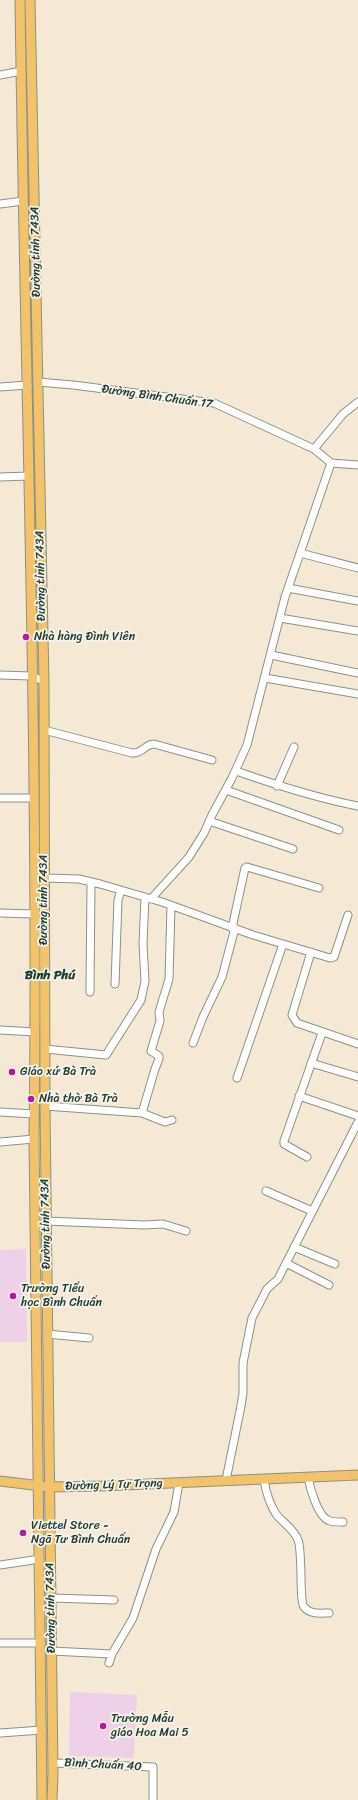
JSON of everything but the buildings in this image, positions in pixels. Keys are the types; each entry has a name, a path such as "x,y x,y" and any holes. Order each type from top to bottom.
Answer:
{"main road":[{"name":"Đường tỉnh 743A","path":"20,0 32,676 35,1032 34,1139 42,1800"},
{"name":"Đường tỉnh 743A","path":"30,0 44,680 45,1106 53,1762 52,1800"},
{"path":"23,220 35,221"},
{"path":"28,385 38,382"},
{"path":"34,1090 45,1090"},
{"name":"Đường Lý Tự Trọng","path":"0,1481 50,1487 226,1480 264,1480 358,1475"},
{"path":"42,1763 53,1762"}],"street":[{"path":"0,75 21,71"},
{"path":"0,204 24,201"},
{"name":"Đường Bình Chuẩn 17","path":"38,382 214,403 314,449 331,463"},
{"path":"0,387 28,385"},
{"path":"314,449 343,414 358,402"},
{"path":"45,1049 106,1055 138,1006 145,981 143,944 148,898 189,857 236,771 247,745 288,588 331,463 358,465"},
{"path":"0,477 29,476"},
{"path":"300,553 358,568"},
{"path":"288,588 358,601"},
{"path":"280,618 358,631"},
{"path":"271,655 358,673"},
{"path":"0,675 32,676 44,680"},
{"path":"265,678 358,694"},
{"path":"44,730 135,753 141,752 150,744 154,744 212,760"},
{"path":"277,786 294,747"},
{"path":"236,771 277,786 321,799 357,806 358,798"},
{"path":"226,790 339,830"},
{"path":"0,798 33,798"},
{"path":"210,821 293,848"},
{"path":"193,1043 203,1017 222,977 234,928 245,868 247,867 319,888"},
{"path":"45,878 79,880 121,890 283,944 330,958 334,957 348,915"},
{"path":"90,992 91,882"},
{"path":"115,984 118,900 121,890"},
{"path":"142,1113 154,1069 159,1057 151,1051 160,1021 159,1012 169,979 172,940 171,906"},
{"path":"0,913 34,914"},
{"path":"237,1078 283,944"},
{"path":"311,952 292,1015 297,1023 322,1033 358,1044"},
{"path":"0,1030 35,1032"},
{"path":"307,1157 284,1144 299,1096 322,1033"},
{"path":"311,1063 358,1077"},
{"path":"299,1096 358,1116"},
{"path":"45,1106 142,1113 165,1122 172,1120"},
{"path":"0,1112 34,1114"},
{"path":"226,1480 241,1406 243,1392 243,1363 252,1318 267,1289 278,1279 358,1122"},
{"path":"0,1142 34,1139"},
{"path":"266,1191 312,1211"},
{"path":"46,1221 144,1225 163,1224 186,1231"},
{"path":"294,1247 335,1264"},
{"path":"286,1263 329,1285"},
{"path":"47,1334 89,1338"},
{"path":"308,1477 311,1491 323,1516 330,1521 343,1522"},
{"path":"264,1480 268,1500 277,1515 298,1539 302,1588 301,1597 303,1606 311,1613 330,1613"},
{"path":"109,1663 112,1654 133,1618 156,1549 174,1512 179,1483"},
{"path":"0,1565 40,1559"},
{"path":"51,1598 114,1600"},
{"path":"0,1644 41,1643"},
{"path":"51,1651 112,1654"},
{"path":"0,1733 42,1730"},
{"name":"Bình Chuẩn 40","path":"53,1762 154,1767 153,1800"}],"shaded area":[{"name":"Trường Tiểu học Bình Chuẩn","path":"26,1249 27,1342 0,1342 0,1250"},
{"name":"Trường Mẫu giáo Hoa Mai 5","path":"70,1692 137,1695 134,1758 69,1756"}],"place":[{"name":"Nhà hàng Đình Viên","path":"26,637"},
{"name":"Giáo xứ Bà Trà","path":"12,1072"},
{"name":"Nhà thờ Bà Trà","path":"31,1099"},
{"name":"Trường Tiểu học Bình Chuẩn","path":"13,1296"},
{"name":"Viettel Store - Ngã Tư Bình Chuẩn","path":"23,1533"},
{"name":"Trường Mẫu giáo Hoa Mai 5","path":"103,1726"}],"district":[{"name":"Bình Phú","path":"50,976"}]}
